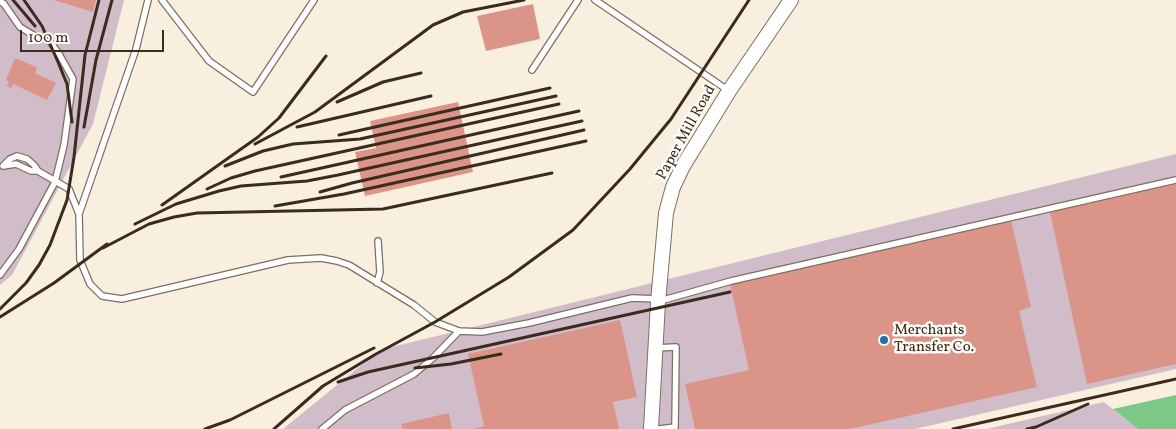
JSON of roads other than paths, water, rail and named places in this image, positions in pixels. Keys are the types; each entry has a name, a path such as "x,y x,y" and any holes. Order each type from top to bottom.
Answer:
{"street":[{"name":"Paper Mill Road","path":"651,429 658,300 666,213 674,187 683,166 729,91 791,0"}],"lane":[{"path":"79,214 136,50 148,0"},
{"path":"162,0 209,61 253,92 314,0"},
{"path":"532,70 578,0"},
{"path":"595,0 729,91"},
{"path":"0,276 19,249 55,182 64,146 73,79 49,40 33,35 20,27 3,2"},
{"path":"1,167 17,156 27,159 38,170 69,189 79,214 81,263 90,284 102,296 122,299 288,260 321,258 350,265 414,305 435,322 459,331 482,332 529,323 632,298 658,300 731,281 1176,180"},
{"path":"377,283 380,272 378,241"},
{"path":"322,429 345,410 414,374 433,358 459,331"},
{"path":"655,348 676,347 675,427 659,429"}],"railway":[{"path":"13,0 35,26"},
{"path":"24,0 42,26 67,84 72,122"},
{"path":"0,309 26,283 39,265 50,245 67,200 74,157 85,55 99,0"},
{"path":"84,127 96,60 112,0"},
{"path":"255,144 315,112 433,25 463,12 524,0"},
{"path":"274,429 323,386 509,277 573,230 630,169 671,119 749,0"},
{"path":"162,205 258,137 279,118 326,56"},
{"path":"337,102 383,82 421,73"},
{"path":"339,135 550,88"},
{"path":"297,127 431,96"},
{"path":"225,166 263,151 293,144 360,139 556,96"},
{"path":"207,189 231,178 255,171 559,104"},
{"path":"281,177 579,111"},
{"path":"135,224 176,204 219,191 241,186 307,181 582,121"},
{"path":"320,192 584,130"},
{"path":"275,206 344,194 586,141"},
{"path":"103,248 149,224 197,213 383,209 552,173"},
{"path":"0,317 54,283 107,244"},
{"path":"338,382 368,372 730,292"},
{"path":"205,429 230,420 374,348"},
{"path":"415,368 451,364 501,354"},
{"path":"953,429 1176,379"},
{"path":"1027,429 1036,427 1088,404"}],"place":[{"name":"Merchants Transfer Co.","path":"884,340"}]}
